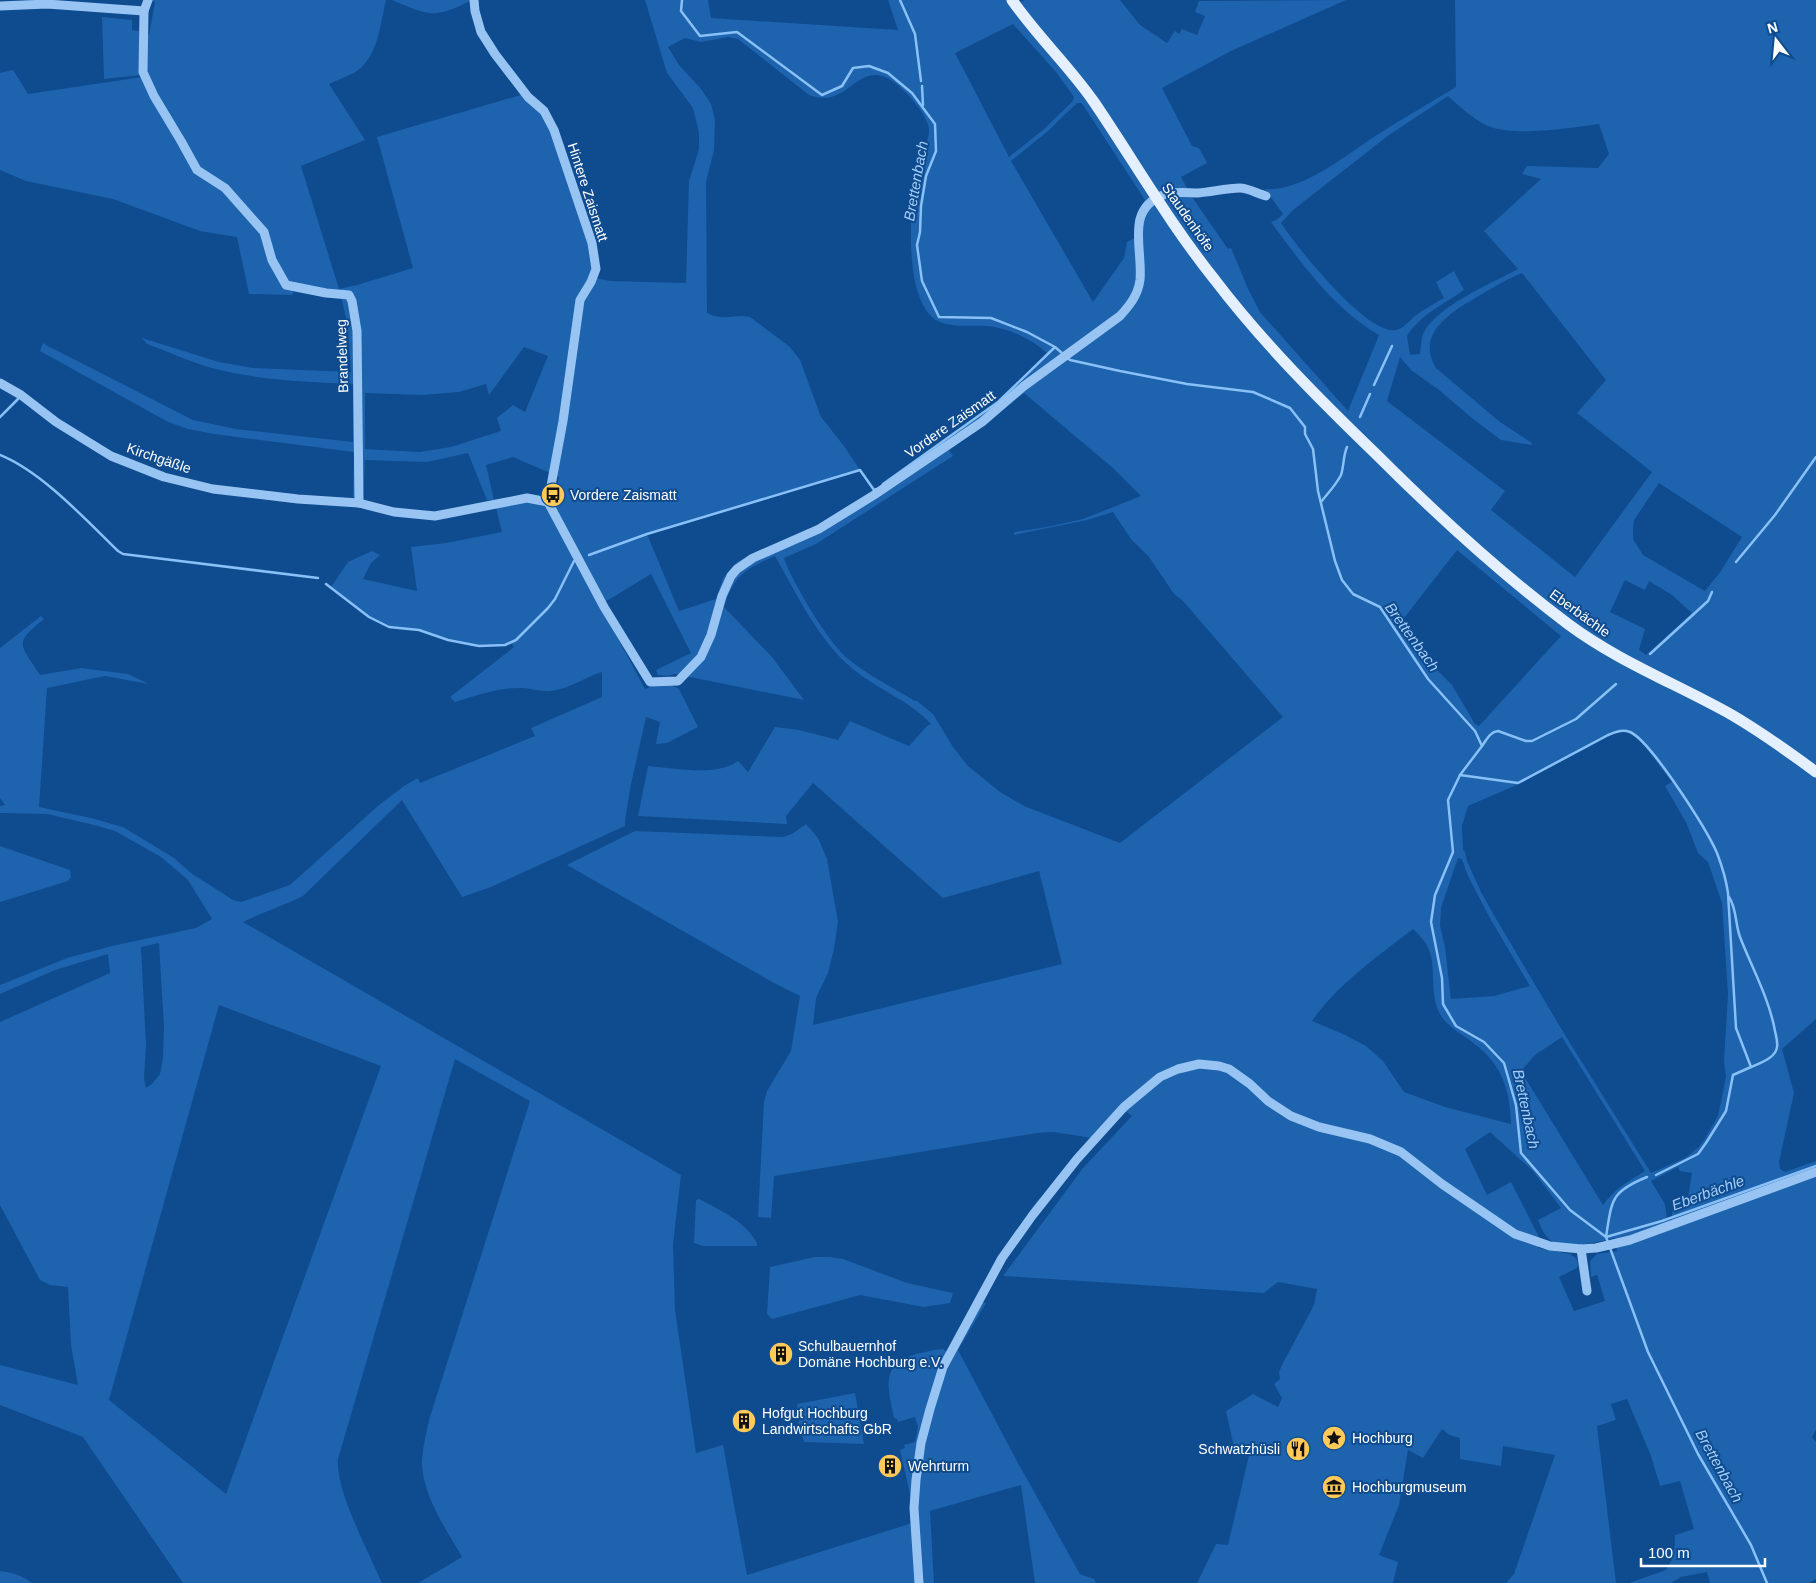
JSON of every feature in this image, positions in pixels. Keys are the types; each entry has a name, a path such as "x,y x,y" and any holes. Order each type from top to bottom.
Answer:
{"main road":[{"name":"Staudenhöfe","path":"1012,0 1086,91 1156,199 1203,265 1245,317 1357,436"},
{"name":"Eberbächle","path":"1357,436 1476,548 1568,624 1590,640 1632,665 1754,728 1816,772"}],"street":[{"name":"Brandelweg","path":"148,0 144,12 143,72 154,96 196,170 225,188 264,232 272,260 286,285 326,293 348,295 352,301 357,332 359,503"},
{"name":"Hintere Zaismatt","path":"474,0 481,32 494,54 528,97 544,111 554,130 592,243 596,269 591,282 580,300 563,421 548,502"},
{"path":"0,6 47,4 144,12"},
{"path":"1156,199 1165,194 1241,188 1266,196"},
{"name":"Vordere Zaismatt","path":"548,502 604,607 650,682 678,681 701,657 712,635 722,596 731,576 737,569 753,558 818,529 874,495 982,422 1024,386 1120,316 1130,305 1140,281 1139,219 1145,207 1156,199"},
{"name":"Kirchgäßle","path":"0,383 21,395 56,422 111,456 164,477 213,488 359,503"},
{"path":"359,503 394,512 435,516 527,498 548,502"},
{"path":"918,1583 914,1508 916,1480 930,1409 943,1367 1002,1258 1032,1216 1077,1159 1124,1108 1160,1077 1178,1069 1199,1064 1230,1069 1268,1101 1291,1116 1319,1127 1370,1139 1401,1152 1442,1184 1515,1234 1550,1246 1581,1249 1616,1244 1816,1172"},
{"path":"1581,1249 1587,1291"}],"shaded area":[{"path":"149,0 386,0 377,41 368,59 354,73 329,84 365,140 301,166 339,289 413,268 377,137 524,94 541,105 583,206 597,278 610,281 686,283 689,181 699,149 699,133 693,108 667,73 645,0 708,0 711,18 898,30 888,0 1020,0 1021,2 1025,0 1120,0 1140,25 1167,43 1175,31 1179,34 1182,29 1197,35 1205,16 1195,12 1199,1 1346,0 1231,51 1162,88 1192,146 1199,148 1207,163 1181,177 1192,197 1228,249 1231,248 1260,312 1348,411 1379,335 1347,312 1333,299 1294,253 1271,222 1283,214 1265,189 1294,184 1324,170 1456,87 1455,0 1816,0 1816,1019 1782,1049 1794,1093 1779,1162 1780,1169 1785,1172 1816,1161 1816,1430 1812,1437 1816,1442 1816,1579 1809,1583 1710,1583 1707,1572 1681,1577 1671,1583 1629,1583 1666,1570 1674,1556 1675,1535 1694,1529 1680,1481 1660,1486 1651,1456 1627,1399 1611,1404 1616,1420 1597,1426 1616,1583 1506,1583 1514,1574 1555,1455 1503,1446 1501,1466 1460,1459 1460,1438 1449,1435 1442,1429 1423,1458 1408,1450 1399,1505 1379,1555 1398,1562 1393,1583 1197,1583 1216,1544 1228,1545 1250,1451 1234,1447 1226,1411 1253,1394 1278,1407 1282,1398 1274,1384 1280,1379 1279,1372 1283,1363 1314,1305 1317,1289 1278,1282 1264,1293 1003,1276 1083,1168 1132,1116 1125,1111 1061,1183 1017,1241 995,1276 982,1302 986,1303 958,1350 1080,1574 1094,1579 1096,1583 1035,1583 1021,1485 930,1511 934,1583 418,1583 462,1557 431,1501 422,1465 423,1448 429,1420 530,1101 455,1059 338,1459 338,1472 347,1504 382,1583 183,1583 83,1437 0,1405 0,1365 78,1385 71,1345 68,1287 50,1285 40,1280 0,1205 0,1022 110,973 108,954 55,970 0,994 0,985 67,958 196,928 212,919 188,880 161,857 115,831 47,814 0,813 0,806 5,805 0,798 0,648 41,616 44,619 27,634 23,645 24,651 40,675 81,668 128,674 149,684 105,676 47,688 39,807 123,827 174,858 191,873 233,900 241,902 290,885 379,805 418,778 420,783 535,736 531,728 602,697 602,672 558,690 506,689 455,702 450,697 514,647 511,643 479,646 448,640 419,630 389,627 369,617 331,587 348,562 372,551 380,555 371,563 363,579 417,591 411,547 446,543 502,532 496,508 527,502 555,503 559,477 513,457 486,465 494,500 487,500 468,453 427,462 365,460 363,500 353,497 354,452 188,429 168,422 40,351 43,343 193,420 236,429 353,442 353,384 280,380 244,375 200,365 147,344 142,338 219,362 253,368 351,372 348,327 341,296 295,289 292,295 249,294 237,237 200,231 113,199 26,181 0,170 0,73 13,70 28,94 149,76 146,66 146,36 149,35 155,2","holes":["1013,24 1056,72 1074,97 1072,102 1043,130 1009,157 955,53","728,37 738,39 809,95 822,98 833,96 858,81 875,75 885,77 898,85 919,108 925,117 929,131 917,166 911,222 913,267 916,287 923,304 932,317 938,321 946,324 987,326 1002,329 1030,340 1048,354 998,402 870,493 807,532 749,555 736,563 723,578 716,599 679,611 647,534 860,470 821,417 800,360 790,347 750,317 719,317 707,313 706,182 714,150 715,120 711,104 701,89 679,65 668,47 685,38 701,42","1448,96 1477,120 1499,129 1543,131 1599,124 1609,154 1598,168 1527,166 1522,174 1541,179 1484,231 1518,269 1465,297 1439,314 1429,324 1423,334 1420,354 1410,355 1407,336 1425,316 1464,290 1454,271 1436,282 1444,298 1418,313 1401,328 1396,330 1383,328 1368,319 1333,287 1301,251 1281,223 1293,210 1389,135","1077,103 1083,105 1145,200 1135,220 1135,238 1127,242 1124,258 1093,302 1011,161 1048,131","1522,273 1606,380 1577,413 1652,472 1575,577 1491,510 1505,491 1387,401 1400,357 1411,370 1501,440 1531,445 1532,443 1500,422 1436,368 1430,355 1430,343 1434,332 1442,322 1462,306","524,347 548,356 525,412 513,405 497,418 501,431 451,447 420,452 365,449 365,393 422,395 459,392 486,384 489,395","1024,393 1114,469 1141,496 1083,519 1014,532 1014,535 1087,520 1113,512 1131,539 1149,557 1174,594 1183,601 1283,717 1120,843 1024,806 1000,792 968,766 953,747 933,714 917,701 863,670 839,650 811,611 788,569 784,558 816,544 953,456 949,450","1659,483 1742,537 1721,571 1705,591 1643,555 1633,539 1634,520","1457,550 1561,636 1479,726 1475,724 1452,685 1417,650 1401,622","775,556 809,617 841,658 873,683 913,708 931,724 909,746 850,721 838,740 799,730 775,727 748,772 738,761 729,766 707,770 682,770 648,766 638,816 787,824 786,816 813,783 943,898 1039,871 1062,964 813,1025 816,998 828,973 838,922 827,859 818,838 806,824 792,834 783,837 635,831 567,865 800,996 791,1051 767,1091 764,1102 758,1217 771,1218 774,1176 1037,1133 1054,1132 1092,1138 1033,1206 978,1292 947,1352 943,1349 937,1349 907,1357 892,1369 889,1377 889,1395 894,1418 898,1422 915,1417 918,1427 915,1442 904,1445 905,1448 900,1450 911,1498 912,1523 747,1575 723,1445 696,1453 675,1310 673,1244 681,1175 243,922 303,896 402,800 462,897 491,887 625,826 631,784 646,717 660,722 656,744 667,743 698,727 679,689 667,685 658,685 645,689 600,605 651,574 691,653 656,670 658,675 675,674 804,700 772,657 724,607 732,587 748,569","1625,580 1645,590 1649,581 1672,595 1692,613 1646,655 1639,650 1645,629 1610,612","1619,731 1630,733 1643,744 1672,782 1665,786 1686,822 1698,853 1708,862 1722,903 1728,994 1724,1061 1726,1077 1718,1116 1699,1147 1685,1158 1651,1173 1565,1035 1481,892 1463,850 1462,826 1468,806 1519,784","1458,858 1462,859 1468,876 1491,920 1530,986 1494,996 1451,999 1445,947 1440,926 1441,908","1413,929 1422,938 1429,950 1434,995 1438,1010 1447,1023 1488,1056 1501,1075 1508,1098 1511,1124 1445,1107 1404,1092 1383,1061 1366,1046 1312,1021 1346,983","159,943 164,1027 163,1058 160,1074 146,1088 144,1078 146,1045 141,947","219,1005 381,1066 226,1494 109,1400","1562,1037 1645,1171 1618,1189 1603,1205 1521,1071 1535,1055","1490,1132 1533,1171 1561,1208 1538,1220 1548,1238 1554,1242 1570,1245 1580,1245 1615,1238 1617,1251 1597,1254 1590,1261 1591,1277 1597,1275 1605,1301 1574,1311 1559,1277 1575,1269 1578,1266 1577,1259 1570,1254 1538,1248 1539,1237 1511,1182 1487,1195 1465,1149","1678,1167 1680,1171 1692,1173 1688,1198 1676,1197 1672,1203 1672,1220 1667,1221 1665,1204 1651,1181"]},
{"path":"392,0 472,0 440,13 432,13 424,12"},
{"path":"102,17 132,20 132,30 139,31 141,75 104,79"},
{"path":"0,846 70,870 71,877 68,881 0,902"},
{"path":"699,1199 739,1222 752,1235 757,1246 703,1246 694,1243 696,1200"},
{"path":"815,1257 843,1259 907,1283 953,1293 950,1303 924,1307 860,1295 772,1319 767,1314 770,1267"},
{"path":"855,1393 864,1444 804,1442 798,1422 800,1420 797,1404"},
{"path":"0,1571 16,1574 32,1583 0,1583"}],"waterway":[{"name":"Brettenbach","path":"682,0 681,11 700,36 737,32 822,95 842,86 853,68 869,66 888,73 912,93 935,124 936,151 926,176 917,245 922,281 939,317 991,318 1027,332 1055,347 1070,360 1187,384 1253,392 1290,408 1305,427 1305,434 1313,449 1318,491 1335,561 1342,580 1353,594 1380,607 1428,679 1475,731 1482,746 1460,775 1448,800 1453,852 1435,895 1431,922 1442,978 1443,1004 1456,1026 1484,1042 1504,1063 1516,1105 1521,1153 1570,1210 1606,1237 1648,1352 1698,1454 1751,1545 1767,1583"},
{"path":"900,0 915,34 921,81"},
{"path":"922,86 923,105"},
{"path":"1374,385 1392,346"},
{"path":"883,484 998,402 1055,347"},
{"path":"1360,417 1370,394"},
{"path":"0,417 18,399"},
{"path":"1321,502 1341,475 1347,447"},
{"path":"0,455 16,463 47,484 123,554 318,578"},
{"path":"1736,562 1775,515 1816,457"},
{"path":"589,555 647,534 860,470 874,490 876,489"},
{"path":"326,584 369,617 389,627 419,630 448,640 479,646 505,645 516,640 548,608 555,599 574,561"},
{"path":"1650,654 1708,601 1712,592"},
{"path":"1482,746 1491,734 1498,731 1526,741 1532,741 1576,719 1616,684"},
{"path":"1460,775 1518,783 1608,735 1627,731 1639,739 1664,768 1691,807 1717,853 1728,893 1736,1028 1751,1067 1733,1075 1726,1111 1698,1154 1656,1175"},
{"path":"1729,897 1732,902 1740,937 1769,1007 1777,1041 1774,1054 1767,1060 1751,1067"},
{"name":"Eberbächle","path":"1647,1177 1635,1182 1619,1193 1612,1206 1606,1237 1662,1221 1816,1166"}],"place":[{"name":"Vordere Zaismatt","path":"553,495"},
{"name":"Schulbauernhof Domäne Hochburg e.V.","path":"781,1354"},
{"name":"Hofgut Hochburg Landwirtschafts GbR","path":"744,1421"},
{"name":"Hochburg","path":"1334,1438"},
{"name":"Schwatzhüsli","path":"1298,1449"},
{"name":"Wehrturm","path":"890,1466"},
{"name":"Hochburgmuseum","path":"1334,1487"}]}
